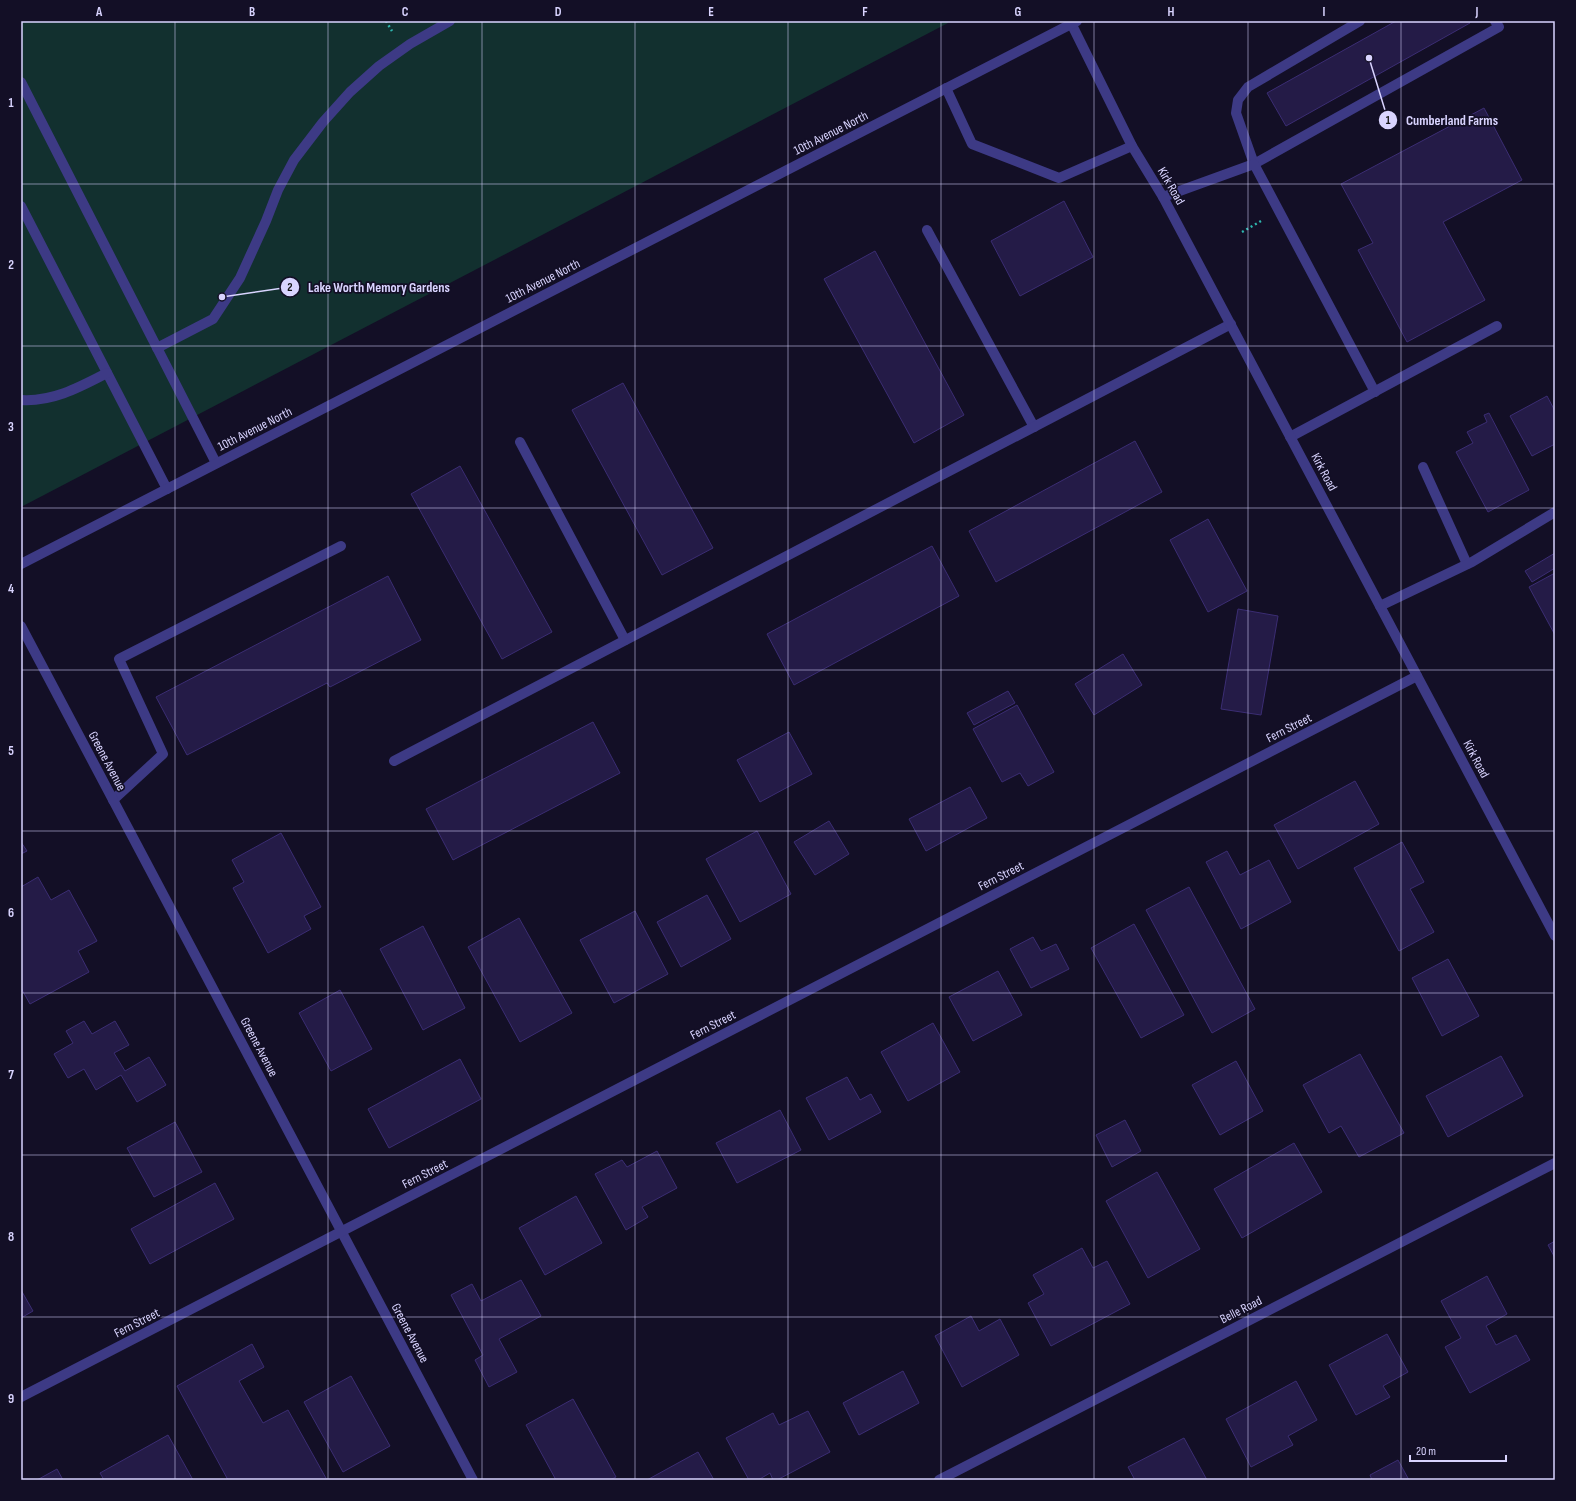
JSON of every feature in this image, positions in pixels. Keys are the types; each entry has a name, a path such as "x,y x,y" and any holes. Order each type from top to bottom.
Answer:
{"street":[{"path":"157,348 213,319 240,278 266,221 278,190 294,160 323,122 350,92 379,66 410,44 450,21"},
{"path":"1360,21 1248,87 1238,100 1236,113 1254,164 1375,392"},
{"path":"1163,196 1254,164 1498,27 1495,21"},
{"name":"10th Avenue North","path":"21,564 1073,22"},
{"name":"Kirk Road","path":"1073,22 1132,146 1163,196 1555,936"},
{"path":"21,82 216,463"},
{"path":"946,88 972,144 1060,178 1132,146"},
{"path":"21,206 167,489"},
{"path":"927,230 1034,427"},
{"path":"394,761 1231,324"},
{"path":"1290,437 1497,326"},
{"path":"21,400 33,401 63,395 107,373"},
{"path":"520,442 625,640"},
{"path":"1423,467 1467,564"},
{"path":"1380,606 1467,564 1555,512"},
{"path":"113,800 163,754 119,659 341,546"},
{"name":"Greene Avenue","path":"21,626 473,1480"},
{"name":"Fern Street","path":"21,1397 1417,676"},
{"name":"Belle Road","path":"939,1480 1555,1163"}],"path":[{"path":"1242,232 1264,220"}],"green space":[{"path":"21,21 948,21 948,23 21,507"}],"building":[{"path":"1396,21 1469,21 1470,23 1286,126 1267,93"},
{"path":"1484,108 1522,180 1443,222 1485,300 1407,342 1358,250 1373,243 1341,184"},
{"path":"1064,201 1093,257 1020,296 991,241"},
{"path":"875,251 964,415 914,443 824,279"},
{"path":"623,383 713,548 662,575 572,410"},
{"path":"1547,396 1555,411 1555,444 1532,456 1510,416"},
{"path":"1489,413 1529,490 1488,512 1456,452 1473,443 1467,432 1487,422 1484,415"},
{"path":"1135,441 1162,492 996,582 969,531"},
{"path":"460,466 552,632 502,659 411,494"},
{"path":"1208,519 1247,591 1208,612 1170,540"},
{"path":"932,546 959,596 794,685 767,634"},
{"path":"1555,553 1555,568 1532,582 1525,571"},
{"path":"1555,573 1555,635 1529,587"},
{"path":"388,576 421,640 330,687 327,683 187,755 156,697"},
{"path":"1238,609 1278,616 1261,715 1221,709"},
{"path":"1123,654 1142,685 1094,715 1075,684"},
{"path":"1008,691 1015,703 974,725 967,713"},
{"path":"1017,705 1054,772 1028,786 1020,773 1002,782 973,729"},
{"path":"593,722 620,773 453,860 426,809"},
{"path":"789,732 812,774 760,802 737,760"},
{"path":"1355,781 1379,824 1298,869 1274,825"},
{"path":"970,787 987,818 926,851 909,819"},
{"path":"829,821 849,854 815,875 794,842"},
{"path":"757,831 791,894 740,922 706,859"},
{"path":"281,833 321,907 304,916 311,929 268,953 233,888 244,882 232,860"},
{"path":"21,842 27,851 21,854"},
{"path":"1402,842 1424,882 1410,889 1434,932 1399,951 1354,868"},
{"path":"1227,851 1240,875 1269,860 1291,902 1241,929 1206,862"},
{"path":"38,877 51,900 69,890 97,941 78,951 89,972 30,1004 21,988 21,887"},
{"path":"1189,887 1255,1009 1212,1033 1146,910"},
{"path":"707,895 731,939 681,967 657,922"},
{"path":"635,911 668,974 614,1003 580,940"},
{"path":"519,918 572,1013 520,1042 468,947"},
{"path":"1134,924 1184,1015 1141,1038 1091,948"},
{"path":"423,926 465,1008 423,1030 380,949"},
{"path":"1033,937 1041,951 1056,944 1069,969 1031,988 1010,949"},
{"path":"1448,959 1479,1016 1442,1036 1412,978"},
{"path":"998,971 1022,1015 973,1041 949,997"},
{"path":"340,990 372,1049 331,1071 299,1013"},
{"path":"84,1021 92,1034 115,1021 129,1045 114,1053 125,1071 149,1057 166,1085 137,1102 121,1075 96,1090 84,1069 68,1078 54,1054 73,1043 66,1031"},
{"path":"933,1023 960,1072 908,1101 881,1052"},
{"path":"1360,1054 1404,1133 1359,1157 1341,1126 1329,1133 1303,1085"},
{"path":"1501,1056 1523,1096 1448,1137 1426,1096"},
{"path":"460,1059 481,1099 389,1148 368,1109"},
{"path":"1236,1061 1263,1111 1220,1135 1192,1085"},
{"path":"847,1077 860,1100 871,1094 881,1112 829,1140 806,1098"},
{"path":"780,1110 801,1150 737,1183 716,1143"},
{"path":"1125,1120 1141,1151 1112,1167 1096,1135"},
{"path":"175,1122 202,1172 154,1197 127,1148"},
{"path":"1294,1143 1322,1192 1242,1238 1214,1189"},
{"path":"657,1151 677,1188 642,1207 648,1217 626,1230 595,1174 622,1160 627,1167"},
{"path":"1157,1172 1200,1249 1148,1278 1106,1201"},
{"path":"215,1183 234,1219 150,1264 131,1229"},
{"path":"576,1196 602,1243 545,1275 519,1228"},
{"path":"1555,1241 1555,1258 1548,1245"},
{"path":"1082,1248 1093,1268 1107,1261 1130,1304 1051,1346 1028,1303 1044,1294 1033,1275"},
{"path":"1487,1276 1507,1314 1486,1326 1496,1345 1516,1335 1530,1360 1470,1393 1445,1347 1461,1338 1441,1301"},
{"path":"521,1280 541,1316 499,1339 517,1372 489,1387 475,1360 483,1355 451,1295 472,1284 481,1301"},
{"path":"21,1290 33,1311 21,1318"},
{"path":"971,1316 979,1331 1000,1319 1019,1355 962,1387 935,1336"},
{"path":"1387,1334 1408,1372 1383,1386 1390,1397 1356,1415 1329,1365"},
{"path":"252,1344 264,1367 239,1381 263,1423 288,1410 327,1480 228,1480 177,1386"},
{"path":"903,1371 919,1403 859,1435 843,1403"},
{"path":"351,1376 390,1446 343,1472 304,1402"},
{"path":"1296,1381 1317,1420 1288,1436 1293,1445 1251,1467 1226,1419"},
{"path":"573,1399 616,1477 610,1480 556,1480 526,1425"},
{"path":"808,1411 830,1452 777,1480 773,1480 770,1473 758,1480 749,1480 726,1438 773,1413 779,1425"},
{"path":"168,1435 193,1480 104,1480 100,1473"},
{"path":"1184,1438 1207,1480 1135,1480 1128,1467"},
{"path":"698,1452 714,1480 647,1480"},
{"path":"1398,1460 1409,1480 1372,1480 1370,1475"},
{"path":"57,1469 63,1480 37,1480"}],"place":[{"name":"Cumberland Farms","path":"1369,58"},
{"name":"Lake Worth Memory Gardens","path":"222,297"}]}
